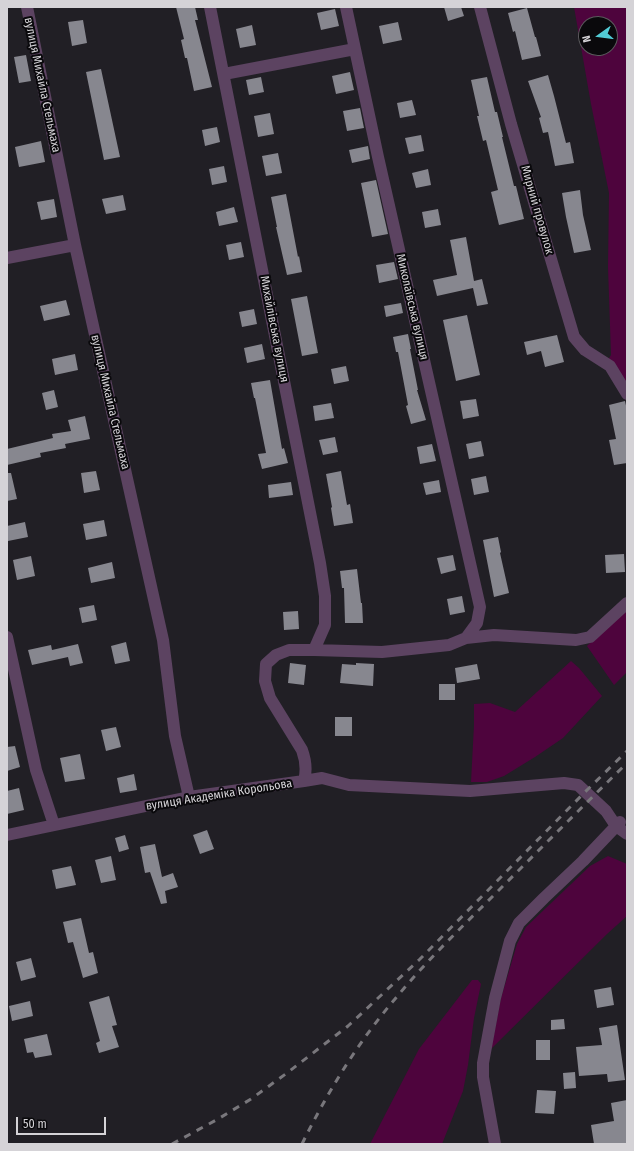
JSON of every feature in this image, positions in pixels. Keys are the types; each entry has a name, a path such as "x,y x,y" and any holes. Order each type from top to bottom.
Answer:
{"street":[{"name":"вулиця Михайла Стельмаха","path":"27,7 75,245 163,640 174,736 189,797"},
{"name":"Михайлівська вулиця","path":"210,7 320,563 325,596 325,625 314,650"},
{"name":"Миколаївська вулиця","path":"346,7 378,156 480,607 477,623 466,638"},
{"name":"Мирний провулок","path":"480,7 511,124 574,337 585,350 610,366 627,394"},
{"path":"224,74 355,49"},
{"path":"7,258 75,245"},
{"name":"вулиця Академіка Корольова","path":"7,835 189,797 304,781 306,772 302,750 270,698 265,680 266,664 276,655 289,650 382,652 448,645 466,638 494,635 576,640 590,637 627,603"},
{"path":"7,637 36,770 54,825"},
{"path":"304,781 322,778 349,785 470,791 564,783 578,785 621,823 627,834"},
{"path":"495,1144 483,1077 483,1063 495,998 510,941 519,923 584,861 621,823"}],"shaded area":[{"path":"574,7 627,7 627,391 608,360 611,355 608,267 609,193 583,56 618,56 618,16 578,16 578,30"},
{"path":"627,606 627,672 614,685 587,646"},
{"path":"571,661 579,668 602,696 563,738 535,757 504,776 487,782 471,782 474,704 490,703 515,712"},
{"path":"608,856 627,864 627,916 491,1049 501,998 517,944 526,927 590,866"},
{"path":"472,980 478,980 481,984 474,1018 468,1065 463,1091 442,1144 370,1144 419,1049"}],"building":[{"path":"176,7 195,7 198,20 195,20 212,87 194,91 187,58 185,58 181,40 184,39"},
{"path":"444,7 461,7 464,16 448,21"},
{"path":"527,8 541,56 522,60 515,31 513,32 508,13"},
{"path":"335,9 339,26 321,30 317,13"},
{"path":"83,20 87,43 72,46 68,22"},
{"path":"398,22 402,40 383,44 379,26"},
{"path":"252,25 256,45 240,48 236,29"},
{"path":"26,55 31,81 19,83 14,57"},
{"path":"101,69 120,157 104,160 86,72"},
{"path":"350,72 354,90 336,94 332,76"},
{"path":"548,75 566,143 570,142 574,163 555,166 548,132 543,133 539,118 541,117 528,81"},
{"path":"261,77 264,92 249,95 246,80"},
{"path":"487,77 495,112 497,112 514,186 516,186 524,219 499,225 491,192 498,190 486,140 483,141 471,80"},
{"path":"412,100 416,115 400,118 397,103"},
{"path":"360,108 364,128 347,131 343,111"},
{"path":"270,113 274,134 258,137 254,116"},
{"path":"217,127 220,142 205,146 202,130"},
{"path":"421,135 424,151 409,154 405,138"},
{"path":"41,141 45,162 19,167 15,147"},
{"path":"368,146 370,159 352,163 349,150"},
{"path":"278,153 282,173 266,176 262,156"},
{"path":"224,166 227,182 212,185 209,169"},
{"path":"428,169 431,185 416,188 412,173"},
{"path":"376,180 388,234 372,237 361,183"},
{"path":"580,190 583,215 591,250 574,253 562,193"},
{"path":"286,194 302,272 287,275 271,197"},
{"path":"123,195 126,210 106,214 102,199"},
{"path":"54,199 57,217 41,220 37,202"},
{"path":"234,207 238,222 219,226 216,212"},
{"path":"438,209 441,225 425,228 422,212"},
{"path":"466,237 474,281 482,279 488,304 477,306 473,288 437,296 433,280 457,275 450,240"},
{"path":"241,242 244,257 229,260 226,245"},
{"path":"394,262 398,279 379,283 376,265"},
{"path":"307,296 318,353 302,356 291,299"},
{"path":"66,300 70,315 44,321 40,306"},
{"path":"401,303 403,313 386,317 384,306"},
{"path":"254,309 257,324 242,327 239,312"},
{"path":"467,315 480,375 456,381 443,320"},
{"path":"408,334 417,390 426,420 411,424 406,406 408,405 398,352 396,352 393,337"},
{"path":"557,335 564,362 545,367 541,351 527,355 524,342"},
{"path":"262,344 265,359 247,363 244,348"},
{"path":"75,354 78,370 55,375 52,359"},
{"path":"346,366 349,381 334,384 331,369"},
{"path":"270,380 282,449 284,448 288,463 262,469 258,454 266,453 251,383"},
{"path":"54,390 58,407 46,410 42,393"},
{"path":"476,399 479,416 463,419 460,401"},
{"path":"625,401 627,410 627,463 614,465 609,440 616,439 609,405"},
{"path":"331,403 334,418 315,421 313,406"},
{"path":"85,416 90,439 65,444 66,448 40,453 41,457 7,465 7,449 53,438 52,434 71,431 68,420"},
{"path":"335,437 338,452 323,455 319,440"},
{"path":"481,441 484,456 469,459 466,444"},
{"path":"432,444 436,461 420,464 417,447"},
{"path":"96,471 100,490 84,493 81,473"},
{"path":"341,471 347,505 350,504 353,523 334,526 326,474"},
{"path":"7,473 11,473 17,499 7,501"},
{"path":"486,476 489,492 474,495 471,479"},
{"path":"439,480 441,492 426,495 423,483"},
{"path":"291,482 293,495 269,498 268,485"},
{"path":"104,520 107,536 86,540 83,524"},
{"path":"25,522 28,537 8,541 7,526"},
{"path":"498,537 509,593 494,597 483,540"},
{"path":"624,554 625,572 606,573 605,555"},
{"path":"453,555 456,570 441,574 437,558"},
{"path":"31,556 35,576 17,580 13,560"},
{"path":"112,562 115,578 91,583 88,568"},
{"path":"357,569 362,603 363,623 345,623 344,588 342,588 340,571"},
{"path":"462,596 465,612 450,615 447,599"},
{"path":"94,605 97,620 82,623 79,608"},
{"path":"298,611 299,629 284,630 283,612"},
{"path":"126,642 130,661 115,664 111,646"},
{"path":"78,644 83,663 70,666 68,657 32,665 28,650 51,645 52,650"},
{"path":"290,663 306,665 304,685 288,683"},
{"path":"356,663 374,664 373,686 340,683 342,664 356,665"},
{"path":"477,664 480,679 457,683 455,668"},
{"path":"439,684 455,684 455,700 439,700"},
{"path":"335,717 352,717 352,736 335,736"},
{"path":"116,727 121,747 106,751 101,730"},
{"path":"15,746 20,767 7,771 7,747"},
{"path":"80,754 85,779 65,782 60,758"},
{"path":"134,774 137,790 120,793 117,778"},
{"path":"19,788 24,810 7,814 7,791"},
{"path":"207,830 214,849 200,854 193,835"},
{"path":"125,835 129,849 119,852 115,838"},
{"path":"155,844 162,877 173,873 178,887 165,891 167,903 161,904 150,872 145,873 140,847"},
{"path":"111,856 116,880 101,883 95,860"},
{"path":"71,866 76,885 56,889 52,870"},
{"path":"81,918 89,953 93,952 98,973 83,978 73,942 68,943 63,922"},
{"path":"31,958 36,977 21,981 16,962"},
{"path":"611,987 614,1005 597,1008 594,990"},
{"path":"109,996 117,1025 112,1026 119,1047 99,1053 96,1043 100,1041 89,1002"},
{"path":"30,1001 33,1016 12,1021 9,1006"},
{"path":"564,1019 565,1029 551,1030 551,1020"},
{"path":"617,1025 625,1080 608,1082 607,1074 579,1076 576,1047 602,1045 599,1028"},
{"path":"47,1034 52,1055 35,1058 33,1052 27,1053 24,1039"},
{"path":"536,1040 550,1040 550,1060 536,1060"},
{"path":"575,1072 576,1088 564,1089 563,1073"},
{"path":"537,1090 556,1091 554,1114 535,1113"},
{"path":"627,1100 627,1144 594,1144 591,1125 614,1121 611,1103"}],"railway":[{"path":"172,1144 251,1099 348,1026 420,959 627,751"},
{"path":"302,1144 344,1068 381,1015 459,929 627,763"}]}
